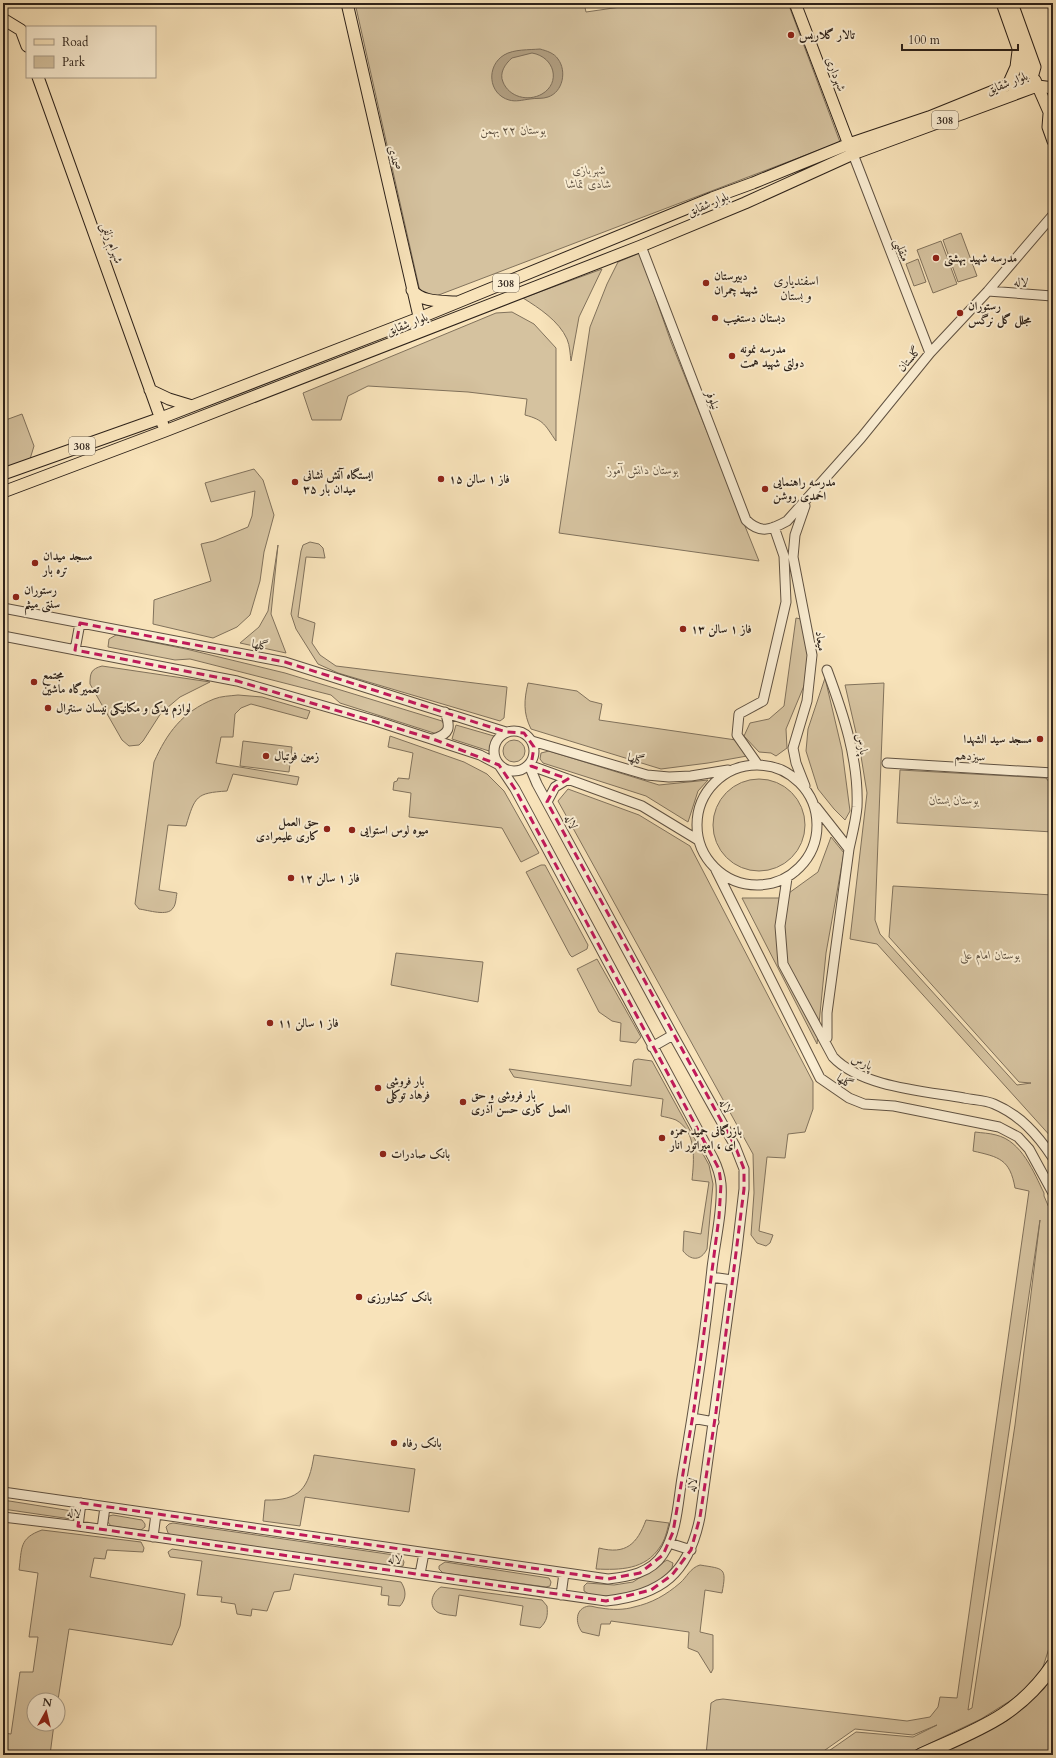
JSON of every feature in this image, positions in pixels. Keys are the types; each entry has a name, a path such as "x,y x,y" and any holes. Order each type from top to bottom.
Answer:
{"highway":[{"path":"921,1755 1005,1715 1034,1691 1053,1665"}],"main road":[{"name":"صمدی","path":"347,3 412,290 424,331"},
{"name":"شهرداری","path":"795,3 851,149"},
{"path":"1002,3 1026,68 1033,74 1038,86 1048,99 1051,114 1048,127 1053,141"},
{"path":"1012,3 1035,67 1033,74"},
{"path":"3,19 21,30 26,43"},
{"path":"1008,85 1016,66 1018,49"},
{"name":"شهرام زلفی","path":"38,78 161,418 164,431"},
{"name":"بلوار شقایق","path":"3,492 424,331 641,246 745,202 851,149 1008,85 1023,84 1038,86"},
{"name":"بلوار شقایق","path":"3,474 161,418 419,318 712,198 1038,86"},
{"name":"308","path":"1038,86 1053,88"},
{"path":"742,187 736,194 736,198 745,202"},
{"path":"712,198 722,199 723,202 721,210 714,216"},
{"path":"412,290 421,298 459,302"},
{"path":"150,390 169,399 192,406"}],"street":[{"name":"منقلبی","path":"851,149 930,354"},
{"name":"گلستان","path":"787,521 861,438 930,354 988,291 1053,215"},
{"name":"نیلوفر","path":"641,246 746,520 754,528 766,529 787,521"},
{"name":"لاله","path":"988,291 1053,296"},
{"name":"میعاد","path":"806,789 796,762 793,748 808,701 812,655 802,597 793,557 795,535 801,514 809,497"},
{"path":"758,765 738,735 739,714 763,701 786,602 784,556 774,527"},
{"path":"786,602 802,597"},
{"name":"گلها","path":"3,608 285,662 506,732"},
{"path":"75,650 80,623"},
{"path":"3,636 237,681 433,739 480,755 504,769 517,771 529,765 534,753 532,741 528,736 519,731 506,732 496,740 493,753 499,765"},
{"name":"پارس","path":"827,670 846,726 855,767 857,808 849,849 827,1013 827,1038"},
{"path":"433,739 447,731 449,722 445,712"},
{"name":"گلها","path":"532,741 648,775 669,777 691,776 736,769"},
{"name":"سیزدهم","path":"887,763 1053,773"},
{"name":"لاله","path":"3,1492 608,1579 625,1578 640,1573 654,1564 663,1555 673,1532 692,1418 711,1277 721,1184 719,1169 652,1047 519,796 499,765"},
{"name":"لاله","path":"3,1517 102,1529 606,1600 636,1596 651,1590 668,1579 681,1566 691,1550 700,1517 714,1422 744,1189 744,1169 735,1146 547,802 529,765"},
{"path":"529,765 642,806 698,840"},
{"path":"814,804 818,820 818,830 812,851 804,865 787,878 777,883 761,886 745,884 730,879 716,870 702,851 698,840 696,825 698,811 704,797 712,785 723,776 736,769 758,765 783,770 796,778 806,789 814,804 849,849"},
{"path":"547,802 555,788 568,779"},
{"name":"گلها","path":"716,870 820,1078 849,1098 864,1104 894,1106 999,1127 1018,1137 1029,1149 1053,1192"},
{"name":"پارس","path":"787,878 780,926 783,964 833,1057 841,1066 869,1080 992,1103 1023,1121 1040,1138 1053,1158"},
{"path":"652,1047 673,1034"},
{"path":"711,1277 732,1280"},
{"path":"692,1418 714,1422"},
{"path":"78,1526 81,1503"},
{"path":"102,1529 105,1506"},
{"path":"153,1537 156,1514"},
{"path":"669,1543 691,1550"},
{"path":"420,1574 424,1553"},
{"path":"562,1595 564,1573"}],"highlighted area":[{"path":"80,623 285,662 506,732 524,733 534,747 531,766 568,779 555,787 547,802 735,1146 744,1169 744,1189 716,1412 700,1517 691,1550 672,1575 651,1590 606,1601 78,1526 81,1503 608,1579 640,1573 663,1555 673,1532 694,1409 719,1217 721,1184 719,1169 515,789 499,765 433,739 237,681 75,650"}],"green space":[{"name":"بوستان ۲۲ بهمن","path":"355,3 584,3 586,12 648,3 788,3 840,142 436,296 421,292"},
{"path":"961,233 977,276 958,282 943,240"},
{"path":"941,241 957,284 933,293 917,250"},
{"name":"بوستان دانش آموز","path":"640,253 671,342 759,561 559,533 590,327 607,284 618,262"},
{"path":"918,259 926,282 914,286 906,264"},
{"path":"602,269 579,317 571,361 568,342 559,326 542,311 523,298"},
{"path":"512,312 534,324 556,348 556,441 544,424 525,415 527,399 468,392 368,386 348,396 341,420 312,420 303,393 496,313"},
{"path":"22,414 34,446 30,459 3,469 3,421"},
{"path":"254,469 263,480 274,515 264,552 260,581 250,615 237,627 213,638 153,624 154,600 211,581 201,544 214,541 248,527 252,516 255,491 211,502 205,483"},
{"path":"310,542 319,544 323,548 325,558 306,557 298,617 315,623 312,643 320,655 336,666 507,687 504,718 500,721 338,673 318,664 296,629 291,614 301,551 303,545"},
{"path":"278,545 271,614 286,653 240,643 259,627 268,611"},
{"path":"796,618 801,619 808,640 806,681 786,729 787,748 776,756 771,753 759,752 744,736 750,723 769,719 784,706"},
{"path":"116,635 186,649 285,673 442,721 445,726 437,734 340,703 331,695 190,659 175,660 108,647 109,639"},
{"path":"102,666 210,682 180,697 161,713 139,745 129,746 122,740 90,684 90,677 93,670"},
{"path":"825,678 842,750 850,811 845,820 818,789 806,751 808,729"},
{"path":"528,683 577,691 590,701 602,704 599,720 736,740 747,756 661,769 531,729 525,712"},
{"name":"بوستان امام علی","path":"884,683 875,920 880,934 1017,1085 1031,1083 1019,1082 889,937 893,886 1053,895 1053,960 1049,1081 1053,1081 1053,1139 877,944 850,939 867,793 860,750 845,685"},
{"path":"238,695 262,697 310,711 307,719 251,704 241,708 235,714 233,737 221,737 216,763 299,777 297,785 233,774 227,791 209,793 198,798 192,808 186,826 168,825 159,890 177,893 174,907 170,911 162,913 139,909 135,904 154,762 170,733 184,717 203,704 214,699"},
{"path":"456,725 494,736 489,751 452,739"},
{"path":"390,736 464,762 487,774 504,791 539,853 521,862 502,828 409,817 411,793 393,790 394,782 397,781 398,778 409,779 413,753 388,747"},
{"path":"514,740 522,743 525,751 522,759 514,762 506,759 503,751 506,743"},
{"name":"زمین فوتبال","path":"243,741 292,747 289,772 240,766"},
{"path":"549,751 659,785 708,780 698,791 688,822 646,796 543,763 540,759 541,753"},
{"name":"بوستان بستان","path":"900,770 1046,778 1053,787 1053,832 897,823"},
{"path":"759,779 777,783 792,792 801,807 805,825 801,843 792,858 777,867 759,871 741,867 726,858 717,843 713,825 717,807 726,792 741,783"},
{"path":"568,789 639,815 690,846 813,1082 813,1109 805,1132 788,1134 785,1158 767,1157 759,1231 773,1235 770,1243 766,1246 757,1243 751,1235 754,1193 753,1154 558,801"},
{"path":"831,837 844,853 826,953 817,1044 742,898 782,898 818,872"},
{"path":"541,865 545,865 588,945 587,949 572,957 526,872"},
{"path":"396,953 483,962 478,1002 391,985"},
{"path":"597,959 641,1037 636,1043 620,1041 621,1023 612,1021 599,1012 577,969"},
{"path":"638,1059 652,1061 709,1165 713,1184 707,1249 699,1258 689,1257 683,1251 684,1231 701,1234 709,1182 692,1180 693,1147 691,1139 683,1125 676,1120 661,1116 663,1099 514,1077 509,1069 631,1086 633,1063 634,1060"},
{"path":"975,1132 996,1135 1005,1138 1013,1144 1031,1167 1044,1193 1053,1217 1053,1636 1040,1676 1013,1699 981,1719 905,1755 823,1755 856,1732 913,1737 937,1725 913,1735 855,1729 818,1755 706,1755 711,1703 716,1700 723,1699 907,1721 930,1717 938,1707 940,1697 957,1698 1029,1191 1015,1188 1010,1171 1002,1161 990,1155 973,1151","holes":["1040,1220 1015,1425 972,1708 968,1710"]},
{"path":"314,1455 415,1469 409,1512 305,1497 300,1526 263,1521 265,1500 277,1500 295,1495 306,1484"},
{"path":"3,1500 72,1511 75,1515 71,1519 3,1509"},
{"path":"113,1515 142,1520 145,1527 141,1530 111,1526 107,1521 109,1516"},
{"path":"646,1520 669,1523 666,1535 654,1555 639,1564 623,1569 596,1569 599,1548 616,1550 629,1546 639,1535"},
{"path":"173,1523 401,1556 404,1562 403,1566 399,1567 171,1535 168,1533 166,1527"},
{"path":"42,1530 141,1542 144,1548 143,1552 107,1550 105,1559 94,1558 90,1577 185,1594 180,1626 172,1645 69,1629 59,1692 26,1692 26,1732 53,1732 50,1755 3,1755 3,1733 11,1734 20,1672 33,1672 38,1637 29,1637 38,1573 19,1570 25,1540"},
{"path":"172,1549 401,1582 405,1591 405,1597 400,1606 388,1605 389,1596 381,1595 382,1587 294,1574 290,1590 274,1592 267,1611 252,1609 251,1616 237,1614 235,1604 221,1602 222,1597 197,1595 202,1561 170,1557 168,1552"},
{"path":"667,1560 673,1563 670,1572 661,1580 649,1587 634,1592 605,1596 593,1595 584,1591 584,1586 587,1583 614,1585 633,1582"},
{"path":"445,1562 549,1578 551,1582 550,1586 546,1587 443,1573 439,1569 439,1566"},
{"path":"700,1565 714,1567 722,1571 724,1574 722,1593 705,1590 700,1632 713,1635 713,1669 711,1673 698,1652 688,1648 689,1632 611,1621 610,1624 601,1624 599,1636 582,1632 577,1620 579,1613 584,1607 589,1606 622,1609 647,1603 669,1591 680,1583 691,1570"},
{"path":"441,1587 542,1600 547,1606 546,1618 540,1628 520,1625 523,1606 459,1595 456,1616 441,1614 433,1607 432,1600 435,1592"},
{"path":"1053,1674 1053,1755 934,1755 1008,1720 1044,1689"}],"shaded area":[{"path":"540,49 548,51 556,57 561,64 563,75 557,91 548,97 519,101 509,100 502,97 493,86 492,79 492,72 498,60 508,53 522,50","holes":["532,53 540,55 546,60 553,71 552,84 542,94 531,98 520,97 514,94 503,82 503,69 512,58"]}],"place":[{"name":"تالار گلاریس","path":"791,35"},
{"name":"مدرسه شهید بهشتی","path":"936,258"},
{"name":"دبیرستان شهید چمران","path":"706,283"},
{"name":"رستوران مجلل گل نرگس","path":"960,313"},
{"name":"دبستان دستغیب","path":"715,318"},
{"name":"مدرسه نمونه دولتی شهید همت","path":"732,356"},
{"name":"فاز ۱ سالن ۱۵","path":"441,479"},
{"name":"ایستگاه آتش نشانی ۳۵ میدان بار","path":"295,482"},
{"name":"مدرسه راهنمایی احمدی روشن","path":"765,489"},
{"name":"مسجد میدان تره بار","path":"35,563"},
{"name":"رستوران سنتی میثم","path":"16,597"},
{"name":"فاز ۱ سالن ۱۳","path":"683,629"},
{"name":"مجتمع تعمیرگاه ماشین","path":"34,682"},
{"name":"لوازم یدکی و مکانیکی نیسان سنترال","path":"48,708"},
{"name":"مسجد سید الشهدا","path":"1040,739"},
{"name":"زمین فوتبال","path":"266,756"},
{"name":"حق العمل کاری علیمرادی","path":"327,829"},
{"name":"میوه لوس استوایی","path":"352,830"},
{"name":"فاز ۱ سالن ۱۲","path":"291,878"},
{"name":"فاز ۱ سالن ۱۱","path":"270,1023"},
{"name":"بار فروشی فرهاد توکلی","path":"378,1088"},
{"name":"بار فروشی و حق العمل کاری حسن آذری","path":"463,1102"},
{"name":"بازرگانی حمید حمزه ای ، امپراتور انار","path":"662,1138"},
{"name":"بانک صادرات","path":"383,1154"},
{"name":"بانک کشاورزی","path":"359,1297"},
{"name":"بانک رفاه","path":"394,1443"}],"district":[{"name":"اسفندیاری و بستان","path":"796,288"}],"park label":[{"name":"شهربازی شادی تماشا","path":"589,177"}]}
